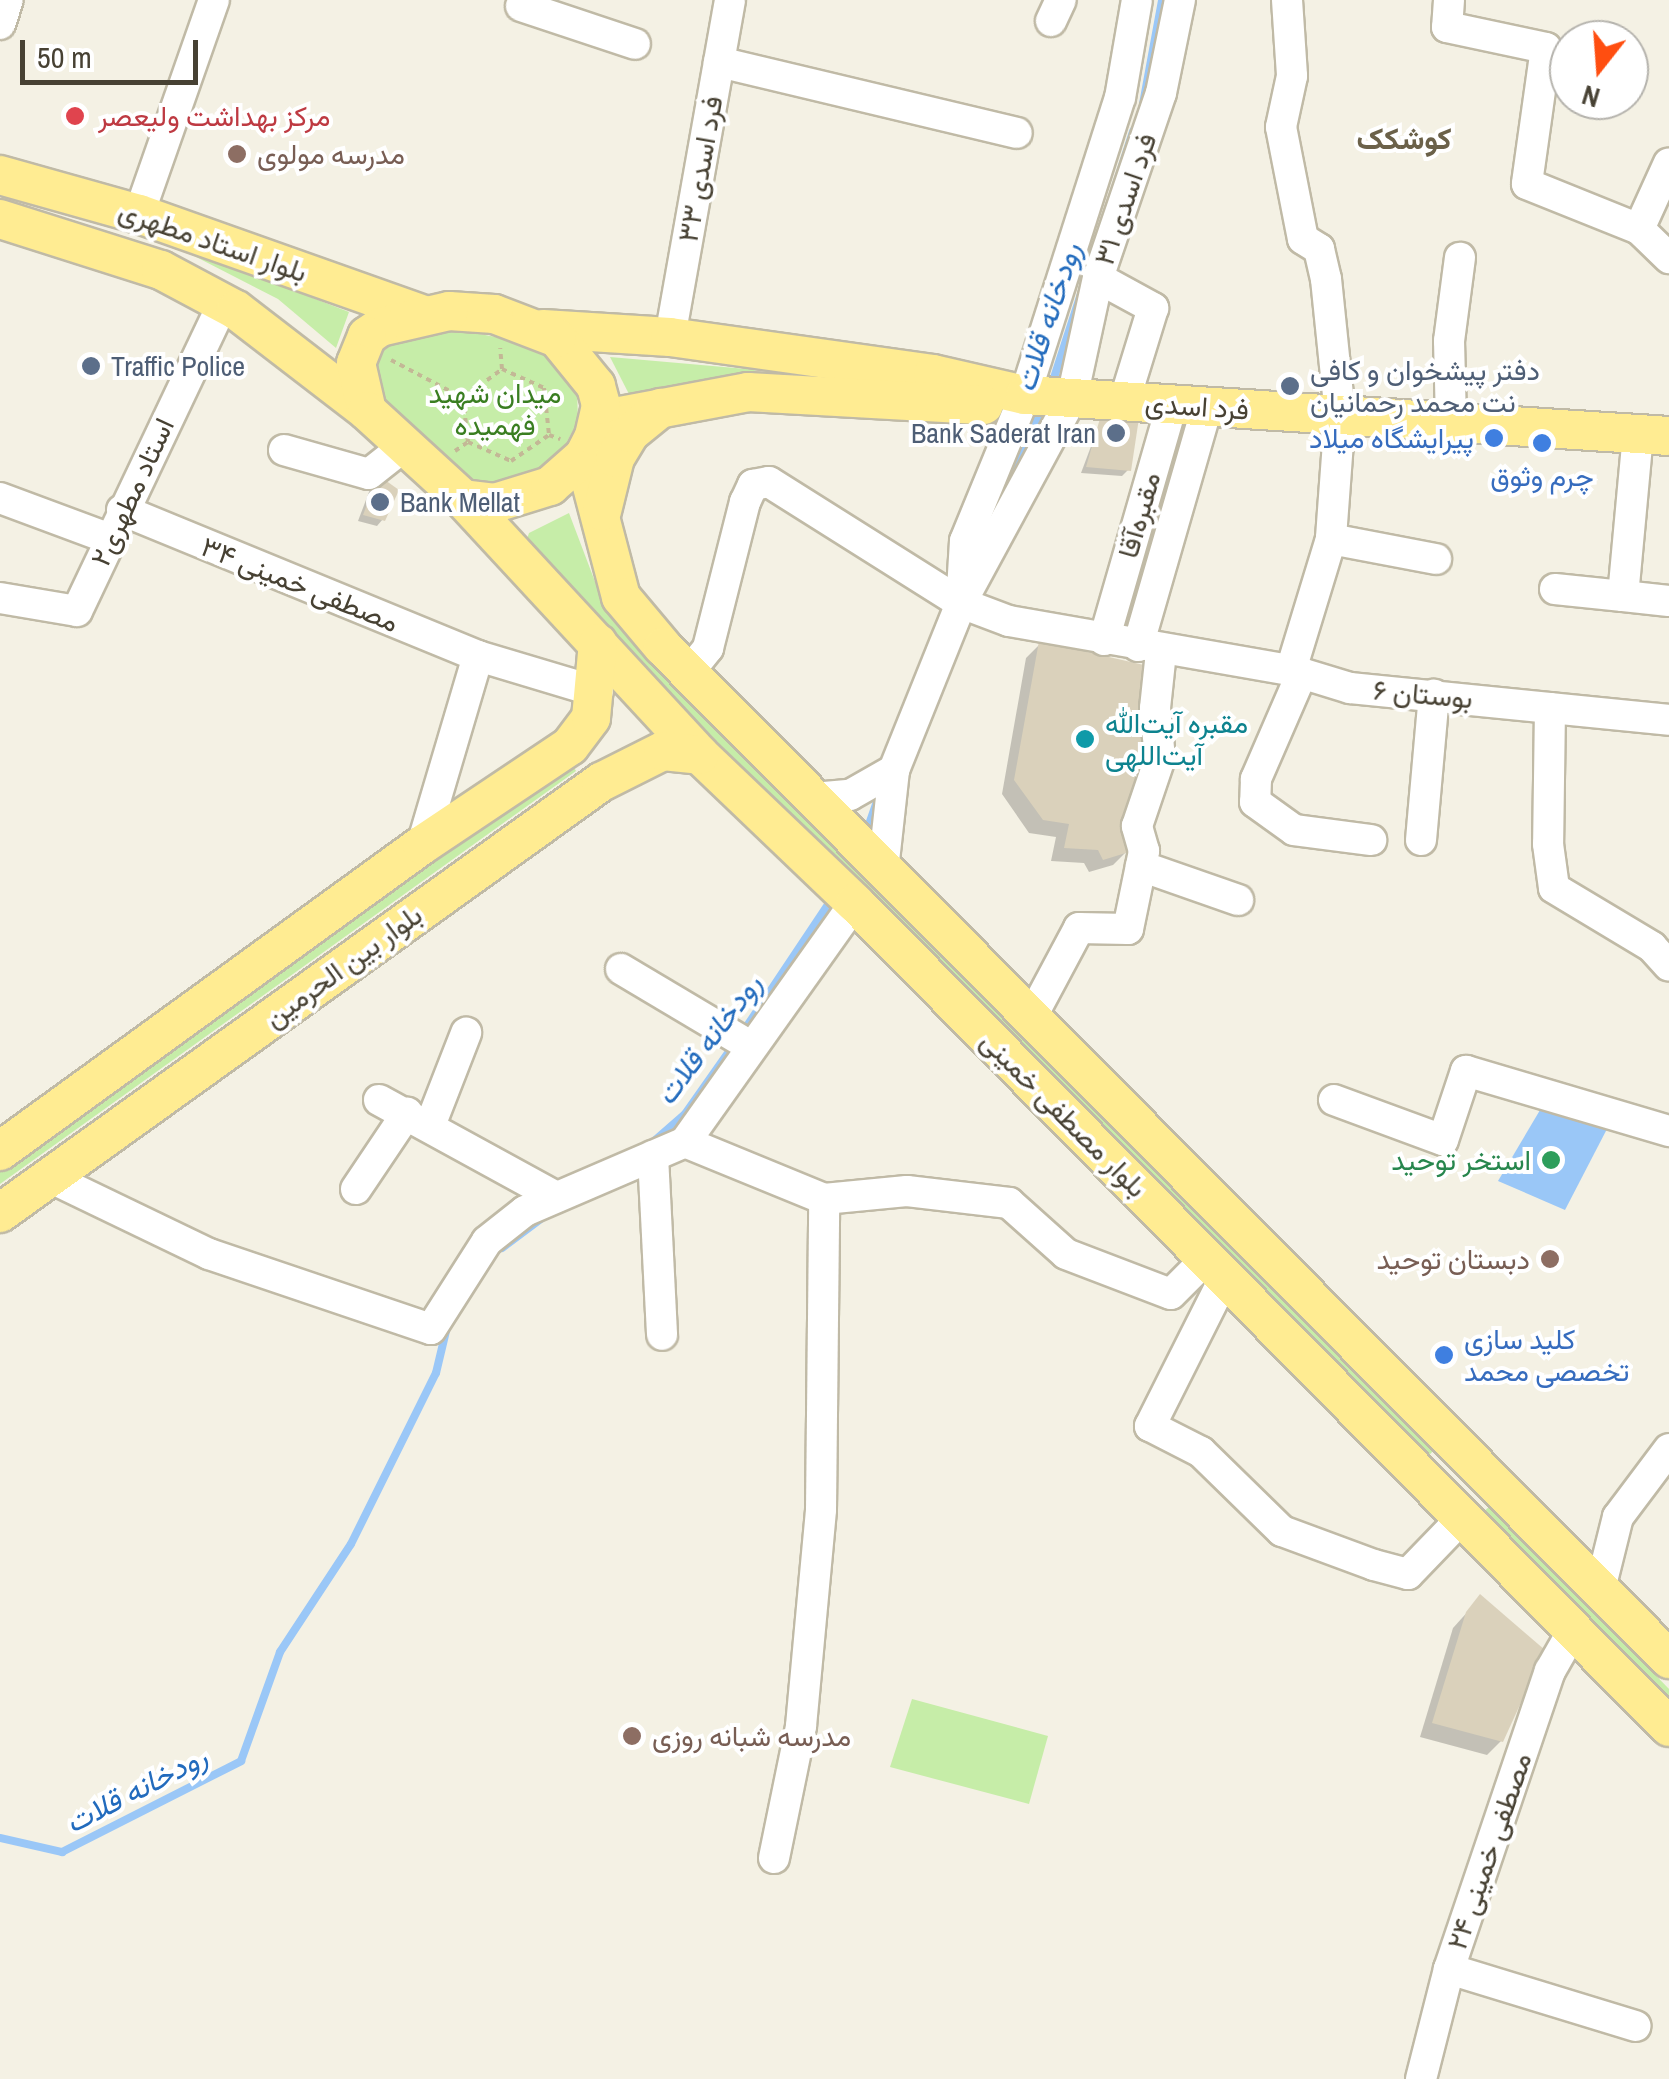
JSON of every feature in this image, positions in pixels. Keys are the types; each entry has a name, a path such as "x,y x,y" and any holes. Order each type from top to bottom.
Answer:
{"main road":[{"name":"بلوار استاد مطهری","path":"0,175 139,214 424,315"},
{"name":"بلوار استاد مطهری","path":"0,219 161,270 222,303 368,410"},
{"path":"494,314 541,329 585,364 602,405 599,420 573,455 530,496 495,503 463,499 368,410 358,380 359,349 380,327 424,315 494,314"},
{"name":"فرد اسدی","path":"541,329 670,337 933,374 1025,396 1124,402 1188,412 1340,415 1654,434"},
{"name":"فرد اسدی","path":"599,420 748,392 985,405 1025,396"},
{"path":"601,524 604,482 615,458 630,433 663,406"},
{"name":"بلوار مصطفی خمینی","path":"573,455 601,524 621,597 688,673 1669,1659"},
{"name":"بلوار مصطفی خمینی","path":"463,499 700,755 854,902 1669,1727"},
{"name":"بلوار بین الحرمین","path":"0,1151 422,844 570,746 591,718 598,692 598,643"},
{"path":"570,746 601,782"},
{"name":"بلوار بین الحرمین","path":"0,1213 601,782 663,751 700,755"},
{"path":"1450,1504 1472,1460"}],"street":[{"path":"0,24 8,0"},
{"path":"139,214 214,0"},
{"name":"فرد اسدی ۳۳","path":"670,337 730,0"},
{"name":"فرد اسدی ۳۱","path":"961,603 965,541 1025,396 1120,98 1137,0"},
{"name":"فرد اسدی ۳۱","path":"961,603 1072,398 1098,278 1161,92 1180,0"},
{"path":"1286,0 1292,76 1281,127 1302,239 1318,248 1326,279 1340,415 1332,538 1296,672 1256,779 1255,802 1294,830 1371,840"},
{"path":"1449,0 1447,27 1493,52 1546,48 1527,184 1639,228 1669,258"},
{"path":"516,2 636,44"},
{"path":"719,62 1016,133"},
{"path":"1639,228 1669,163"},
{"path":"1451,422 1449,341 1460,258"},
{"path":"1098,278 1153,308 1124,402"},
{"name":"استاد مطهری۲","path":"0,598 76,611 222,303"},
{"name":"مقبره‌آقا","path":"1107,628 1188,412"},
{"name":"مقبره‌آقا","path":"1032,1018 1079,928 1128,929 1141,866 1137,826 1160,758 1155,708 1156,644 1188,412"},
{"path":"1623,596 1654,434"},
{"path":"284,450 369,474 407,444"},
{"path":"688,673 708,648 728,549 753,485 769,482 961,603 1009,622 1107,628 1156,644"},
{"path":"0,498 110,539"},
{"name":"مصطفی خمینی ۳۴","path":"122,510 478,656 598,692"},
{"path":"1332,538 1436,559"},
{"path":"1556,589 1669,601"},
{"path":"882,869 894,770 961,603"},
{"name":"بوستان ۶","path":"1156,644 1296,672 1350,688 1669,720"},
{"path":"422,844 478,656"},
{"path":"1421,840 1434,695"},
{"path":"1550,708 1554,888 1652,947 1669,966"},
{"path":"813,798 850,796 894,770"},
{"path":"1141,866 1238,900"},
{"path":"50,1177 209,1254 431,1329 487,1242 556,1198 685,1142 854,902"},
{"path":"621,969 750,1046"},
{"path":"356,1188 419,1118 466,1033"},
{"path":"1334,1100 1443,1140 1466,1071 1669,1130"},
{"path":"379,1100 419,1118 556,1198"},
{"path":"685,1142 824,1199 906,1191 1009,1203 1066,1254 1171,1294 1216,1268"},
{"path":"653,1156 662,1335"},
{"path":"774,1858 802,1726 822,1510 824,1199"},
{"path":"1216,1268 1150,1426 1201,1452 1282,1532 1408,1574 1450,1504"},
{"path":"1600,1589 1618,1517 1669,1448"},
{"name":"مصطفی خمینی ۲۴","path":"1420,2079 1449,1968 1550,1670 1574,1629"},
{"path":"1449,1968 1635,2026"}],"path":[{"path":"499,336 502,369"},
{"path":"376,352 462,398"},
{"path":"462,398 502,369"},
{"path":"502,369 544,388 550,435"},
{"path":"462,398 468,442"},
{"path":"468,442 511,461 550,435"},
{"path":"550,435 569,443 573,455"},
{"path":"442,460 468,442"}],"green space":[{"path":"165,241 349,312 336,348 278,299"},
{"name":"میدان شهید فهمیده","path":"443,327 543,346 577,390 578,421 561,453 536,471 485,487 465,480 405,425 377,391 368,363 402,336"},
{"path":"610,357 758,370 631,398"},
{"path":"1177,425 1192,430 1137,620 1123,615"},
{"path":"569,513 605,608 1433,1451 1422,1463 525,545 529,533"},
{"path":"569,759 576,771 0,1184 0,1160"},
{"path":"1491,1505 1669,1689 1669,1709 1479,1516"},
{"path":"912,1699 1048,1736 1029,1804 890,1767"}],"water":[{"name":"استخر توحید","path":"1543,1105 1608,1127 1565,1210 1498,1181"}],"building":[{"name":"Bank Saderat Iran","path":"1101,415 1139,418 1131,471 1086,467"},
{"name":"Bank Mellat","path":"378,475 399,490 385,521 363,515"},
{"name":"مقبره آیت‌الله آیت‌اللهی","path":"1039,641 1144,665 1150,759 1129,852 1103,860 1098,850 1064,848 1069,824 1043,820 1014,780"},
{"path":"1480,1594 1545,1650 1503,1742 1432,1723 1466,1612"}],"waterway":[{"name":"رودخانه قلات","path":"1143,104 1162,0"},
{"path":"1052,384 1133,131"},
{"name":"رودخانه قلات","path":"1002,498 1043,406"},
{"name":"رودخانه قلات","path":"865,836 877,802"},
{"name":"رودخانه قلات","path":"741,1035 833,897"},
{"name":"رودخانه قلات","path":"653,1142 685,1114 733,1046"},
{"name":"رودخانه قلات","path":"502,1248 542,1218"},
{"name":"رودخانه قلات","path":"0,1838 62,1852 241,1761 280,1652 351,1544 436,1373 447,1327"}],"place":[{"name":"مرکز بهداشت ولیعصر","path":"75,116"},
{"name":"مدرسه مولوی","path":"237,154"},
{"name":"Traffic Police","path":"91,366"},
{"name":"دفتر پیشخوان و کافی نت محمد رحمانیان","path":"1290,386"},
{"name":"Bank Saderat Iran","path":"1116,433"},
{"name":"پیرایشگاه میلاد","path":"1494,438"},
{"name":"چرم وثوق","path":"1542,443"},
{"name":"Bank Mellat","path":"380,502"},
{"name":"مقبره آیت‌الله آیت‌اللهی","path":"1085,739"},
{"name":"استخر توحید","path":"1551,1160"},
{"name":"دبستان توحید","path":"1550,1259"},
{"name":"کلید سازی تخصصی محمد","path":"1444,1355"},
{"name":"مدرسه شبانه روزی","path":"632,1736"}],"district":[{"name":"کوشکک","path":"1404,138"}]}
